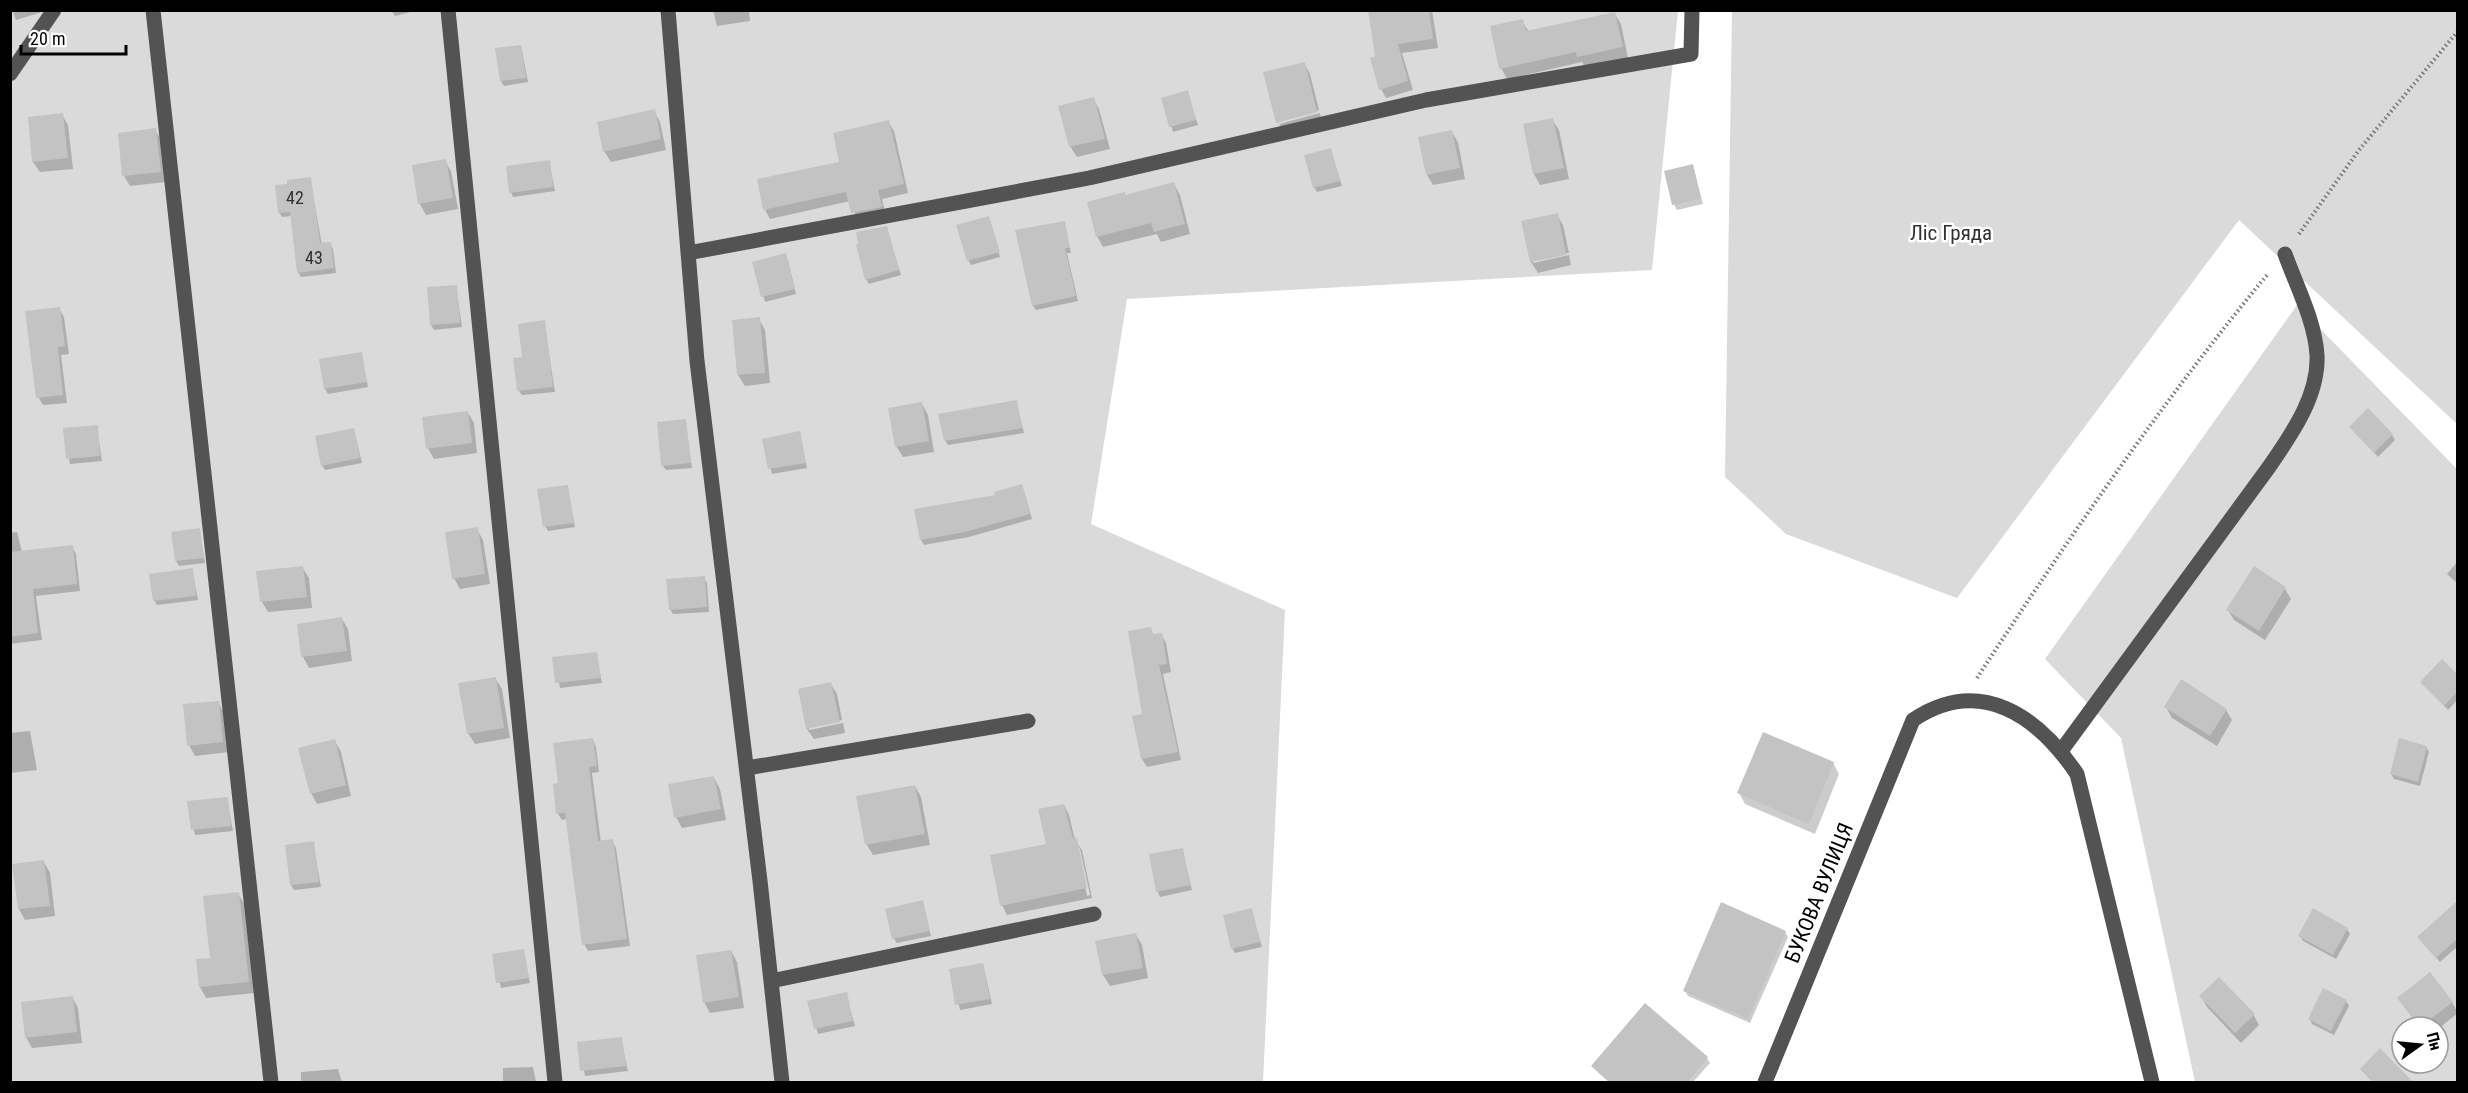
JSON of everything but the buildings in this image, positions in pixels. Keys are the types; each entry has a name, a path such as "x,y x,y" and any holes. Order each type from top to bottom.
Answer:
{"street":[{"path":"10,74 54,10"},
{"path":"153,10 271,1083"},
{"path":"448,10 555,1083"},
{"path":"668,10 697,361 747,768 782,1083"},
{"path":"688,253 1089,178 1426,100 1691,54 1692,10"},
{"path":"2061,752 2270,467 2295,428 2311,393 2317,355 2309,320 2285,254"},
{"path":"1961,702 1981,702 2004,707 2035,724 2061,752 2077,774 2152,1083"},
{"name":"БУКОВА ВУЛИЦЯ","path":"1765,1083 1913,720 1935,705 1961,702"},
{"path":"747,768 1029,722"},
{"path":"771,981 1094,914"}],"path":[{"path":"1961,702 2078,523 2196,361 2285,254 2359,150 2457,31"}],"green space":[{"path":"10,11 1678,11 1652,270 1127,299 1091,524 1285,610 1263,1082 11,1082"},
{"name":"Ліс Гряда","path":"1732,11 2457,11 2457,424 2239,220 1957,598 1786,534 1725,477"},
{"path":"2297,305 2457,469 2457,1082 2195,1082 2121,738 2045,659"}]}
